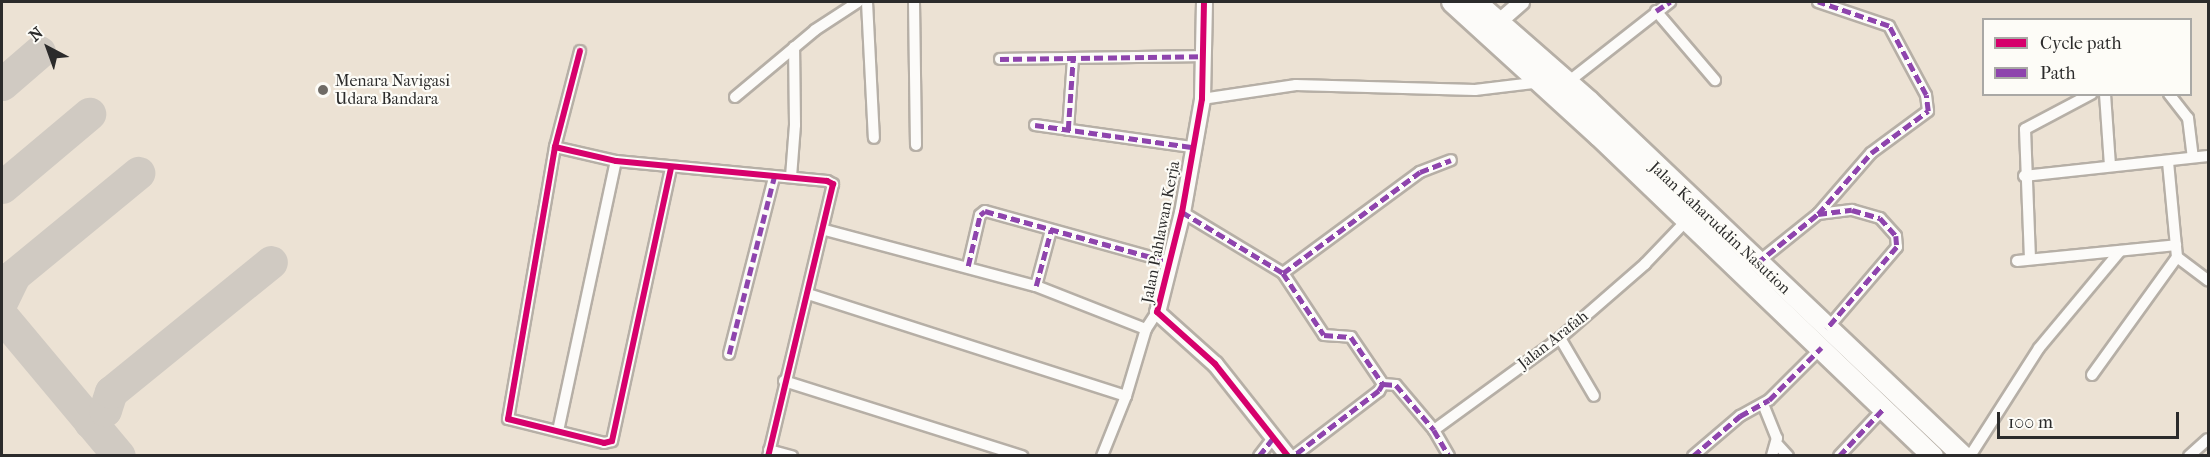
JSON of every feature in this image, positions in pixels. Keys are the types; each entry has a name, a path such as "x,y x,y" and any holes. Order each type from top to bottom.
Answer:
{"highway":[{"name":"Jalan Kaharuddin Nasution","path":"1452,2 1542,82 1604,129 1757,263 1963,456"},
{"name":"Jalan Kaharuddin Nasution","path":"1476,2 1500,20 1568,82 1604,129 1687,220 1885,407 1933,456"}],"street":[{"path":"735,97 794,47 858,2"},
{"path":"867,2 874,138"},
{"path":"914,2 916,145"},
{"name":"Jalan Pahlawan Kerja","path":"1102,456 1126,396 1146,328 1157,312 1182,212 1191,147 1202,99 1204,2"},
{"path":"1500,20 1521,2"},
{"path":"1568,82 1670,2"},
{"path":"1757,263 1818,214 1871,153 1929,111 1926,95 1889,26 1818,2"},
{"path":"1656,11 1715,80"},
{"path":"791,177 795,125 794,47"},
{"path":"580,51 555,147 507,413 512,420 604,443 612,441 671,167"},
{"path":"1000,59 1203,56"},
{"path":"1068,130 1073,59"},
{"path":"1202,99 1296,86 1475,90 1542,82"},
{"path":"2030,259 2024,176 2027,126 2087,96"},
{"path":"2105,96 2110,165"},
{"path":"2171,96 2188,118 2193,157"},
{"path":"1035,125 1191,147"},
{"path":"555,147 616,161 774,178 791,177 833,184 825,230 784,381 769,453 792,456"},
{"path":"2024,176 2208,156"},
{"path":"1283,273 1420,172 1451,160"},
{"path":"558,431 616,161"},
{"path":"2092,375 2177,257 2168,162"},
{"path":"729,354 774,178"},
{"path":"1818,214 1852,210 1880,218 1896,236 1897,247 1827,329"},
{"path":"968,266 984,212 1169,262"},
{"path":"1182,212 1283,273 1324,335 1351,336 1383,384"},
{"name":"Jalan Arafah","path":"1434,430 1560,338 1645,264 1687,220"},
{"path":"825,230 968,266 1036,286 1146,328"},
{"path":"1036,286 1052,230"},
{"path":"2017,261 2176,245"},
{"path":"1970,456 2039,348 2120,250"},
{"path":"2177,257 2208,280"},
{"path":"808,294 1126,396"},
{"name":"Jalan Pahlawan Kerja","path":"1157,312 1215,364 1288,456"},
{"path":"1560,338 1593,396"},
{"path":"1693,456 1740,417 1762,404 1821,348"},
{"path":"784,381 1022,456"},
{"path":"1383,384 1396,385 1434,430 1449,456"},
{"path":"1294,456 1379,392 1383,384"},
{"path":"1762,404 1775,450 1788,456"},
{"path":"1839,456 1885,407"},
{"path":"1258,456 1273,438"},
{"path":"2195,454 2208,439"}],"taxiway":[{"path":"2,84 39,52"},
{"path":"2,187 89,114"},
{"path":"2,300 14,275 138,173"},
{"path":"90,422 105,410 111,392 271,262"},
{"path":"2,316 119,456"}],"marked path":[{"path":"1656,11 1670,2"},
{"path":"1757,263 1818,214 1871,153 1928,111 1926,95 1889,26 1818,2"},
{"path":"1000,59 1203,56"},
{"path":"1068,130 1073,59"},
{"path":"1035,125 1191,147"},
{"path":"1182,212 1283,273 1420,172 1451,160"},
{"path":"729,354 774,178"},
{"path":"1818,214 1852,210 1880,218 1896,236 1897,247 1827,329"},
{"path":"968,266 980,215 985,211 1169,262"},
{"path":"1036,286 1051,230"},
{"path":"1283,273 1324,335 1351,337 1383,384 1379,391 1294,456"},
{"path":"1693,456 1740,416 1769,400 1821,348"},
{"path":"1383,384 1396,385 1434,430 1449,456"},
{"path":"1839,456 1885,407"},
{"path":"1259,456 1273,438"}],"cycle path":[{"path":"1204,2 1202,99 1182,212 1157,312 1215,364 1288,456"},
{"path":"580,51 555,147 508,419 604,443 612,441 671,167"},
{"path":"555,147 616,161 827,181 833,184 768,456"}],"place":[{"name":"Menara Navigasi Udara Bandara","path":"323,90"}]}
